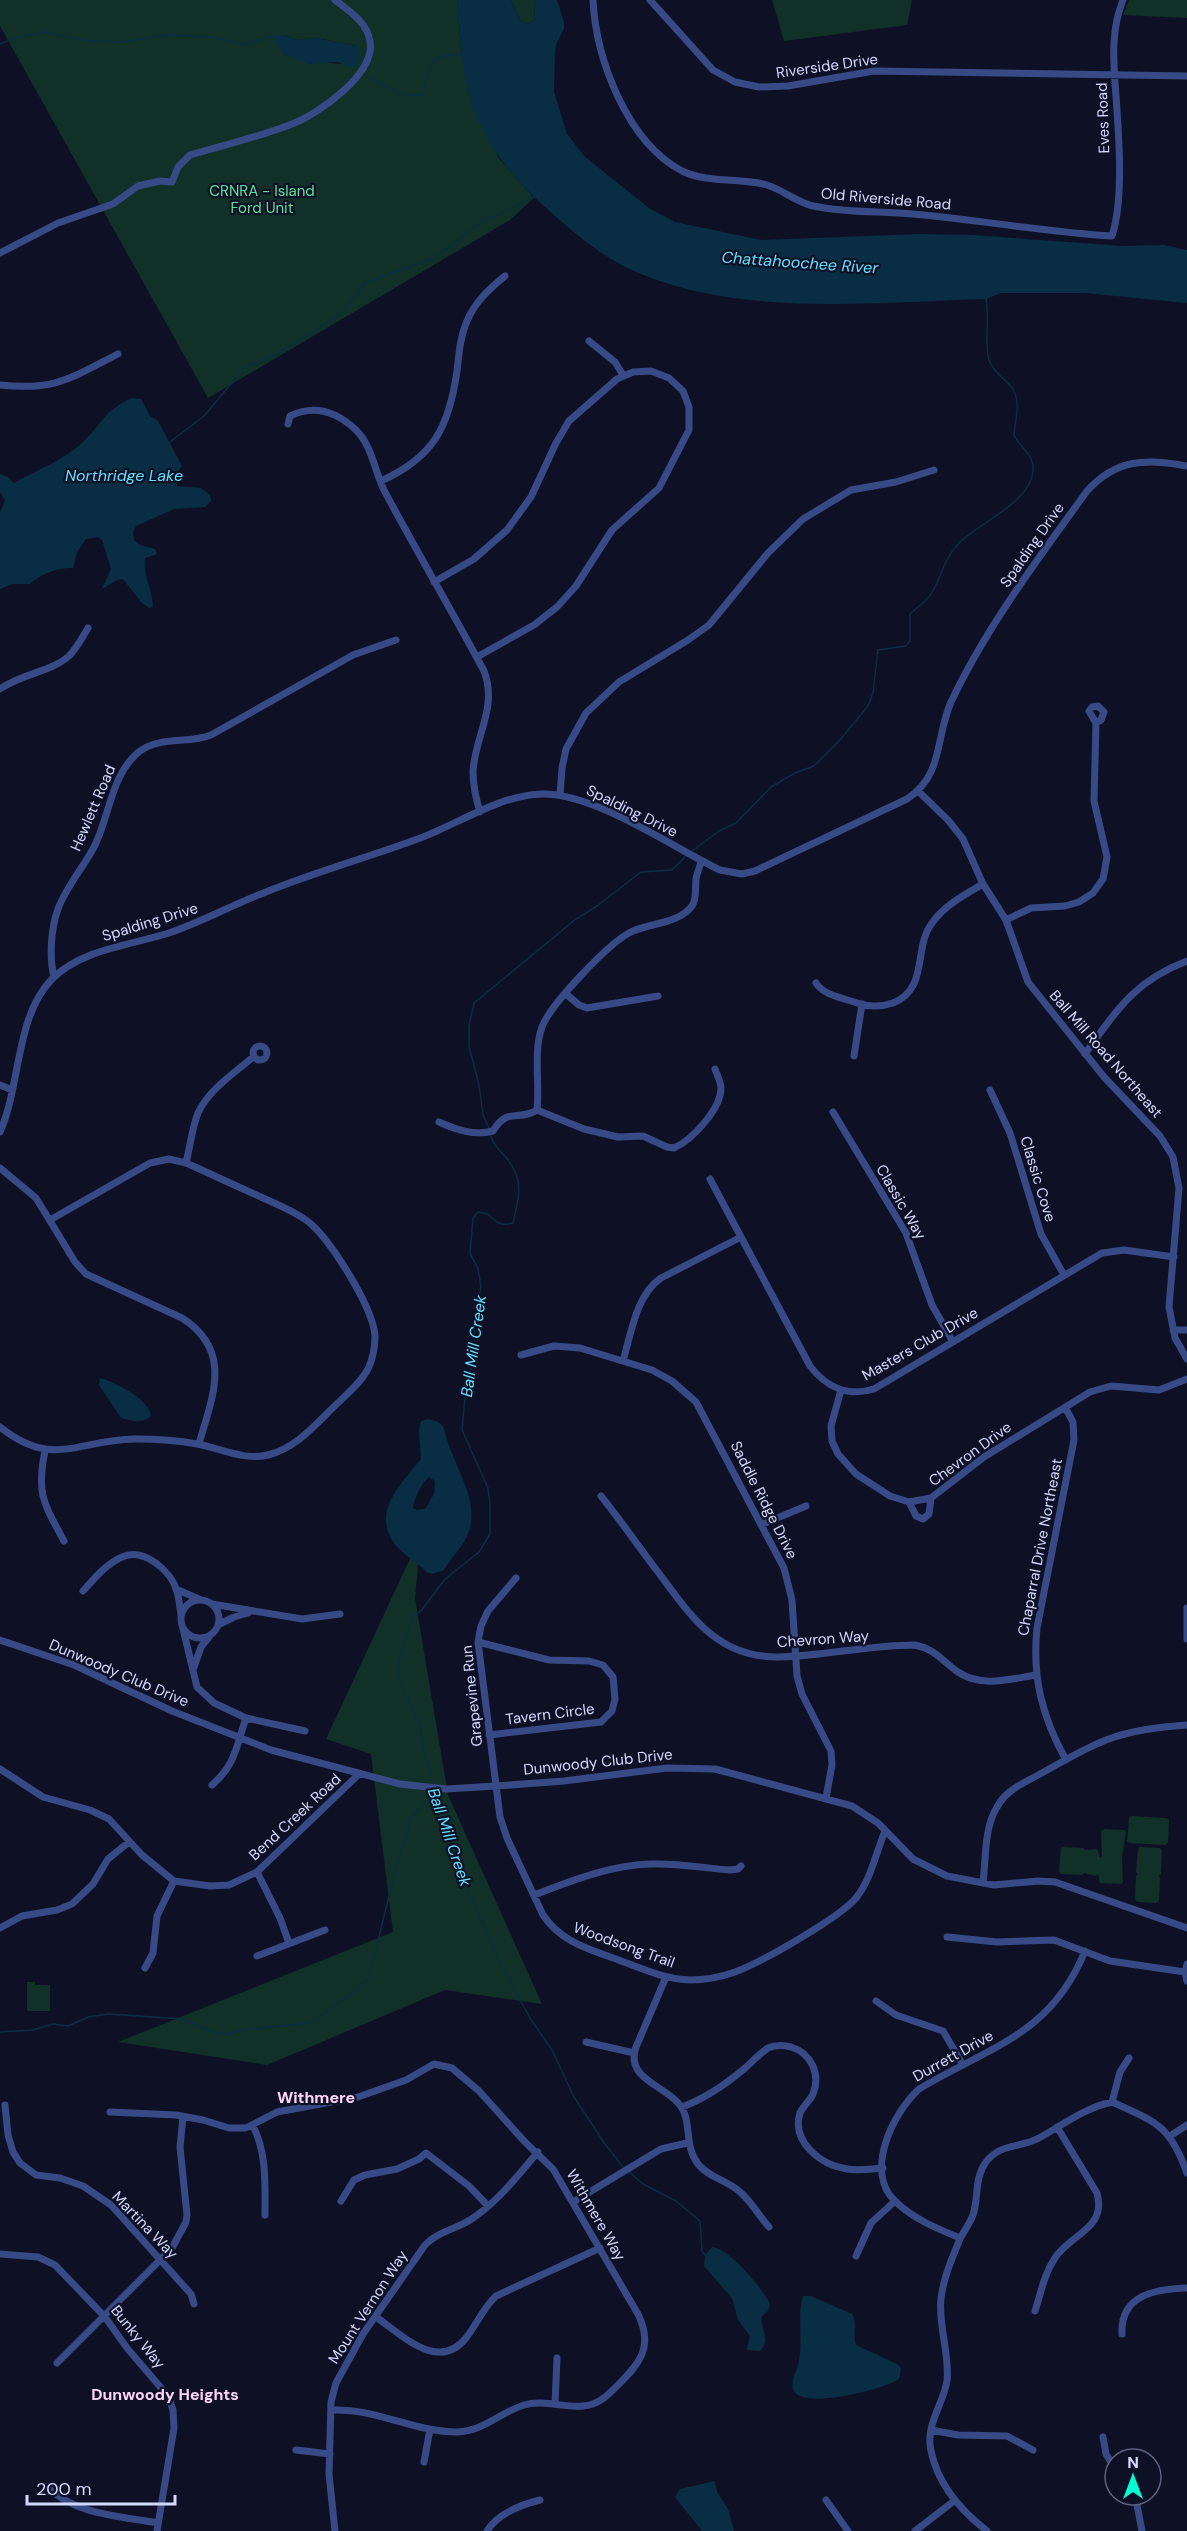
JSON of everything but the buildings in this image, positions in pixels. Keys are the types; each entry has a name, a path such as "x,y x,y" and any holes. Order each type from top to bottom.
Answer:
{"street":[{"path":"0,253 58,223 113,204 138,186 160,181 172,182 178,167 190,155 294,123 327,103 353,82 365,67 370,55 370,41 364,26 335,0"},
{"name":"Old Riverside Road","path":"593,0 600,45 613,86 628,118 654,149 682,170 714,180 766,184 801,202 826,208 912,214 1112,236"},
{"name":"Riverside Drive","path":"650,0 713,70 735,82 759,87 788,86 874,71 1114,73 1187,76"},
{"name":"Eves Road","path":"1112,236 1119,198 1114,73 1115,27 1123,0"},
{"path":"381,482 415,462 439,434 451,405 461,340 467,321 482,297 505,276"},
{"path":"589,341 615,362 623,375"},
{"path":"0,385 26,388 49,386 82,373 118,354"},
{"path":"436,585 474,559 507,530 531,497 569,421 623,375 642,371 660,374 676,384 687,399 690,414 689,430 666,478 651,497 612,530 576,586 557,606 534,625 477,657"},
{"path":"288,424 290,416 308,409 324,410 355,429 366,442 381,482 477,657 487,679 490,699 473,770 480,812"},
{"name":"Spalding Drive","path":"0,1132 35,1002 54,977 94,954 178,929 261,894 425,836 524,796 560,795 591,804 729,873 755,871 918,791 933,769 946,714 983,642 1004,608 1087,491 1099,478 1121,466 1151,462 1187,466"},
{"path":"560,795 566,749 586,713 631,673 709,625 768,553 802,519 851,490 896,482 934,470"},
{"path":"0,689 24,675 62,661 75,650 88,628"},
{"name":"Hewlett Road","path":"54,977 52,952 58,909 94,848 119,777 133,757 154,744 196,740 211,735 353,655 396,640"},
{"path":"1006,920 1031,908 1065,906 1079,902 1093,893 1103,879 1107,857 1094,801 1096,723"},
{"name":"Ball Mill Road Northeast","path":"918,791 957,829 983,884 1006,920 1028,982 1085,1054 1160,1136 1173,1157 1179,1188 1169,1298 1173,1330 1187,1359"},
{"path":"537,1110 540,1033 548,1015 592,963 619,939 691,908 695,900 696,878 701,861"},
{"path":"816,983 825,992 874,1007 887,1005 908,994 918,977 924,936 931,923 950,904 983,884"},
{"path":"1085,1054 1130,994 1162,972 1187,961"},
{"path":"566,994 579,1005 587,1008 658,996"},
{"path":"854,1056 862,1005"},
{"path":"186,1163 195,1121 203,1103 254,1056"},
{"path":"537,1110 584,1129 618,1137 644,1136 674,1148 700,1128 716,1105 721,1089 716,1069"},
{"path":"0,1085 12,1090"},
{"name":"Classic Cove","path":"990,1090 1010,1133 1041,1234 1064,1275"},
{"path":"439,1122 464,1132 489,1132 493,1131 506,1116 530,1114 537,1110"},
{"name":"Classic Way","path":"833,1112 906,1233 932,1305 953,1342"},
{"path":"0,1427 14,1438 45,1451 130,1439 199,1444 255,1457 272,1454 288,1448 360,1382 372,1360 375,1336 371,1320 352,1281 330,1244 317,1229 293,1212 186,1163 169,1160 150,1163 50,1220"},
{"path":"0,1168 36,1198 75,1262 86,1274 182,1318 195,1327 205,1339 214,1358 216,1377 199,1444"},
{"path":"710,1179 810,1366 823,1381 841,1390 831,1426 832,1441 838,1454 856,1474 890,1496 909,1502 916,1516 923,1519 929,1514 931,1498"},
{"path":"623,1361 642,1300 651,1286 661,1278 741,1237"},
{"name":"Masters Club Drive","path":"841,1390 857,1392 874,1389 1094,1256 1124,1250 1174,1257"},
{"path":"1173,1330 1187,1330"},
{"name":"Saddle Ridge Drive","path":"521,1355 554,1346 569,1346 662,1375 691,1396 706,1418 776,1550 789,1582 797,1676 802,1694 831,1751 832,1765 826,1798"},
{"name":"Chevron Drive","path":"909,1502 931,1498 984,1457 1065,1407 1102,1388 1120,1386 1159,1390 1187,1379"},
{"name":"Chaparral Drive Northeast","path":"1065,1407 1073,1422 1074,1440 1037,1628 1035,1675 1046,1720 1066,1760"},
{"path":"45,1451 40,1475 41,1494 64,1541"},
{"name":"Chevron Way","path":"601,1496 702,1628 722,1643 748,1654 764,1657 796,1656 915,1645 934,1651 958,1672 975,1680 992,1681 1035,1675"},
{"path":"762,1524 806,1506"},
{"path":"83,1591 103,1569 123,1556 137,1554 158,1564 177,1589 212,1604 251,1612 312,1619 340,1614"},
{"name":"Grapevine Run","path":"496,1786 478,1642 481,1626 488,1611 516,1578"},
{"path":"177,1589 183,1629 197,1687 214,1703 246,1718 305,1731"},
{"path":"181,1615 190,1603 201,1600"},
{"path":"212,1604 219,1615 218,1625"},
{"path":"1187,1608 1187,1639"},
{"path":"193,1670 201,1647 218,1625 251,1612"},
{"path":"183,1629 195,1638 209,1636"},
{"name":"Dunwoody Club Drive","path":"0,1640 74,1665 271,1750 359,1774 423,1788 496,1786 696,1767 715,1769 826,1798 860,1810 908,1855 922,1865 947,1876 998,1885 1038,1881 1055,1882 1187,1928"},
{"name":"Tavern Circle","path":"478,1642 549,1660 596,1662 609,1671 615,1685 612,1711 601,1722 489,1735"},
{"path":"212,1785 232,1763 246,1718"},
{"path":"983,1883 989,1825 998,1804 1014,1789 1094,1745 1121,1735 1187,1725"},
{"path":"0,1769 43,1797 90,1810 109,1819 155,1867 174,1881 157,1916 153,1953 145,1968"},
{"name":"Bend Creek Road","path":"174,1881 229,1886 256,1872 359,1774"},
{"name":"Woodsong Trail","path":"496,1786 500,1817 507,1838 550,1925 567,1939 666,1977 702,1979 738,1971 798,1938 845,1908 864,1887 885,1831"},
{"path":"0,1928 22,1916 57,1910 72,1904 93,1884 108,1859 129,1842"},
{"path":"534,1895 622,1867 652,1864 730,1870 741,1866"},
{"path":"256,1872 280,1918 289,1943"},
{"path":"257,1956 325,1930"},
{"path":"946,1937 989,1941 1054,1940 1118,1962 1185,1972"},
{"name":"Durrett Drive","path":"895,2201 887,2190 883,2168 885,2141 889,2130 909,2099 919,2089 1012,2039 1048,2009 1070,1984 1085,1952"},
{"path":"1187,1964 1185,1972 1187,1981"},
{"path":"666,1977 634,2053 636,2067 645,2079 674,2098 682,2107 686,2118 687,2143 699,2165 709,2174 741,2192 770,2227"},
{"path":"876,2001 886,2009 910,2021 943,2031 963,2065"},
{"path":"586,2042 634,2053"},
{"path":"682,2107 724,2084 770,2048 780,2046 792,2048 807,2056 816,2073 813,2094 803,2108 799,2120 799,2130 807,2148 827,2162 846,2169 883,2168"},
{"path":"1112,2102 1120,2072 1129,2058"},
{"name":"Withmere Way","path":"110,2112 183,2117 229,2128 253,2126 277,2112 358,2097 406,2080 429,2066 439,2064 459,2072 558,2176 642,2323 644,2352 635,2368 601,2400 583,2406 535,2403 522,2406 472,2431 430,2429 365,2412 332,2410"},
{"path":"987,2531 954,2501 933,2460 930,2448 931,2430 946,2387 948,2372 940,2317 942,2289 960,2238 973,2214 977,2184 986,2162 1003,2148 1036,2140 1082,2112 1112,2102 1144,2117 1170,2136 1187,2173"},
{"name":"Martina Way","path":"5,2105 8,2135 13,2152 20,2163 36,2175 71,2181 95,2194 117,2211 191,2294 194,2304"},
{"path":"57,2363 161,2261 172,2248 186,2222 180,2147 183,2117"},
{"path":"1170,2136 1187,2125"},
{"path":"253,2126 264,2163 266,2215"},
{"path":"1035,2311 1048,2270 1066,2244 1090,2228 1099,2201 1097,2193 1057,2127"},
{"path":"573,2202 661,2149 687,2143"},
{"name":"Mount Vernon Way","path":"335,2531 331,2498 330,2454 333,2393 342,2369 363,2334 428,2241 469,2220 488,2206 537,2152"},
{"path":"341,2201 354,2180 365,2175 397,2169 419,2159 426,2153 469,2186 488,2206"},
{"path":"856,2256 871,2223 895,2201 933,2226 960,2238"},
{"path":"376,2317 417,2347 432,2351 453,2349 466,2338 496,2296 600,2248"},
{"name":"Bunky Way","path":"0,2253 47,2259 105,2317 127,2348 162,2386 172,2403 174,2428 158,2527"},
{"path":"1122,2334 1126,2312 1144,2295 1161,2289 1187,2288"},
{"path":"555,2404 557,2358"},
{"path":"424,2462 430,2429"},
{"path":"931,2430 958,2435 1007,2436 1033,2450"},
{"path":"1103,2437 1105,2447"},
{"path":"296,2450 330,2454"},
{"path":"47,2487 62,2499 83,2509 158,2527"},
{"path":"487,2531 501,2516 525,2504 540,2500"},
{"path":"826,2500 848,2531"},
{"path":"915,2531 954,2501"},
{"path":"1137,2507 1142,2531"}],"green space":[{"name":"CRNRA - Island Ford Unit","path":"0,0 457,0 461,47 469,95 499,158 534,198 510,220 208,398 0,26","holes":["284,35 295,40 316,38 357,46 341,64 318,62 311,64 284,54 275,39"]},
{"path":"511,0 535,0 534,20 529,24 521,22"},
{"path":"772,0 912,0 907,25 784,41"},
{"path":"1129,0 1187,0 1187,18 1123,15"},
{"path":"421,1535 415,1598 448,1795 542,2004 445,1990 267,2065 118,2042 393,1932 371,1754 326,1739"},
{"path":"1131,1816 1167,1818 1169,1820 1168,1843 1165,1845 1129,1843 1127,1841"},
{"path":"1104,1829 1126,1832 1122,1857 1123,1882 1121,1884 1100,1883 1098,1874 1096,1876 1084,1873 1082,1875 1061,1874 1059,1871 1061,1848 1097,1849 1100,1858 1102,1856 1101,1831"},
{"path":"1140,1847 1160,1848 1162,1851 1157,1903 1137,1902 1135,1899"},
{"path":"27,1982 35,1982 35,1985 50,1985 50,2011 27,2011"}],"water":[{"name":"Chattahoochee River","path":"457,0 511,0 521,22 529,24 534,20 535,0 557,0 564,29 555,51 554,92 567,134 585,157 649,208 675,222 761,240 919,234 973,235 1123,246 1164,245 1187,250 1187,303 1085,293 1001,293 986,299 806,304 716,295 673,285 632,270 601,252 554,215 514,176 492,146 475,113 466,83"},
{"path":"284,35 295,40 316,38 357,46 360,53 359,61 357,66 348,67 338,62 307,64 284,54 271,36"},
{"name":"Northridge Lake","path":"132,398 141,399 150,416 158,421 182,466 176,475 177,486 201,488 210,495 211,501 205,507 174,509 136,526 133,532 134,540 140,545 155,549 157,554 145,558 145,571 153,607 149,608 142,603 123,579 102,589 111,569 102,540 98,537 86,539 77,552 73,568 50,572 30,584 12,584 0,589 0,513 5,500 0,492 0,474 8,477 14,483 59,459 83,442 109,413"},
{"path":"100,1378 122,1387 138,1398 144,1403 151,1416 141,1421 121,1418 99,1385"},
{"path":"428,1419 439,1422 444,1428 465,1484 471,1512 470,1526 463,1544 444,1570 432,1574 398,1548 386,1524 390,1501 421,1459 419,1430 421,1421","holes":["429,1477 435,1481 434,1494 425,1509 413,1508 424,1482"]},
{"path":"712,2247 736,2261 753,2279 770,2304 768,2311 762,2316 765,2342 760,2351 747,2350 750,2336 738,2320 732,2298 704,2266 705,2255"},
{"path":"803,2296 811,2296 852,2314 855,2321 856,2345 897,2364 901,2368 899,2379 878,2388 828,2398 813,2399 801,2396 794,2391 793,2380 800,2354 800,2310"},
{"path":"715,2481 717,2492 728,2509 734,2531 702,2531 675,2497 680,2489"}],"waterway":[{"path":"0,44 14,38 46,32 81,40 119,42 169,35 211,37 246,45 271,36"},
{"path":"370,77 402,94 423,94 427,75 433,63 444,56 464,54"},
{"path":"170,442 204,416 245,367 280,352 332,320 345,309 365,283 434,258 480,223 536,196"},
{"name":"Ball Mill Creek","path":"692,851 719,831 736,823 771,787 795,773 814,766 839,741 868,706 873,693 878,650 906,646 910,641 910,614 931,594 954,548 1014,502 1030,482 1033,471 1032,460 1014,435 1017,406 1015,394 989,360 986,299"},
{"name":"Ball Mill Creek","path":"490,1130 483,1115 479,1085 469,1046 469,1025 474,1003 576,919 641,872 672,870 686,856"},
{"name":"Ball Mill Creek","path":"432,1785 431,1773 423,1752 421,1728 398,1678 398,1665 412,1617 421,1611 445,1579 479,1552 490,1534 488,1488 462,1430 466,1386 474,1359 475,1315 481,1287 478,1269 470,1253 473,1218 478,1212 488,1214 502,1224 513,1223 519,1189 512,1166 490,1134"},
{"name":"Ball Mill Creek","path":"433,1790 452,1834 463,1878 499,1961 530,2018 552,2050 574,2097 624,2168"},
{"path":"0,2032 33,2030 53,2024 68,2026 88,2017 108,2014 183,2019 215,2033 229,2034 243,2030 310,2023 351,1994 369,1978 393,1879 411,1818 433,1794"},
{"name":"Ball Mill Creek","path":"628,2171 643,2184 676,2201 700,2221 702,2251 705,2255"}],"district":[{"name":"Withmere","path":"316,2097"},
{"name":"Dunwoody Heights","path":"165,2394"}]}
